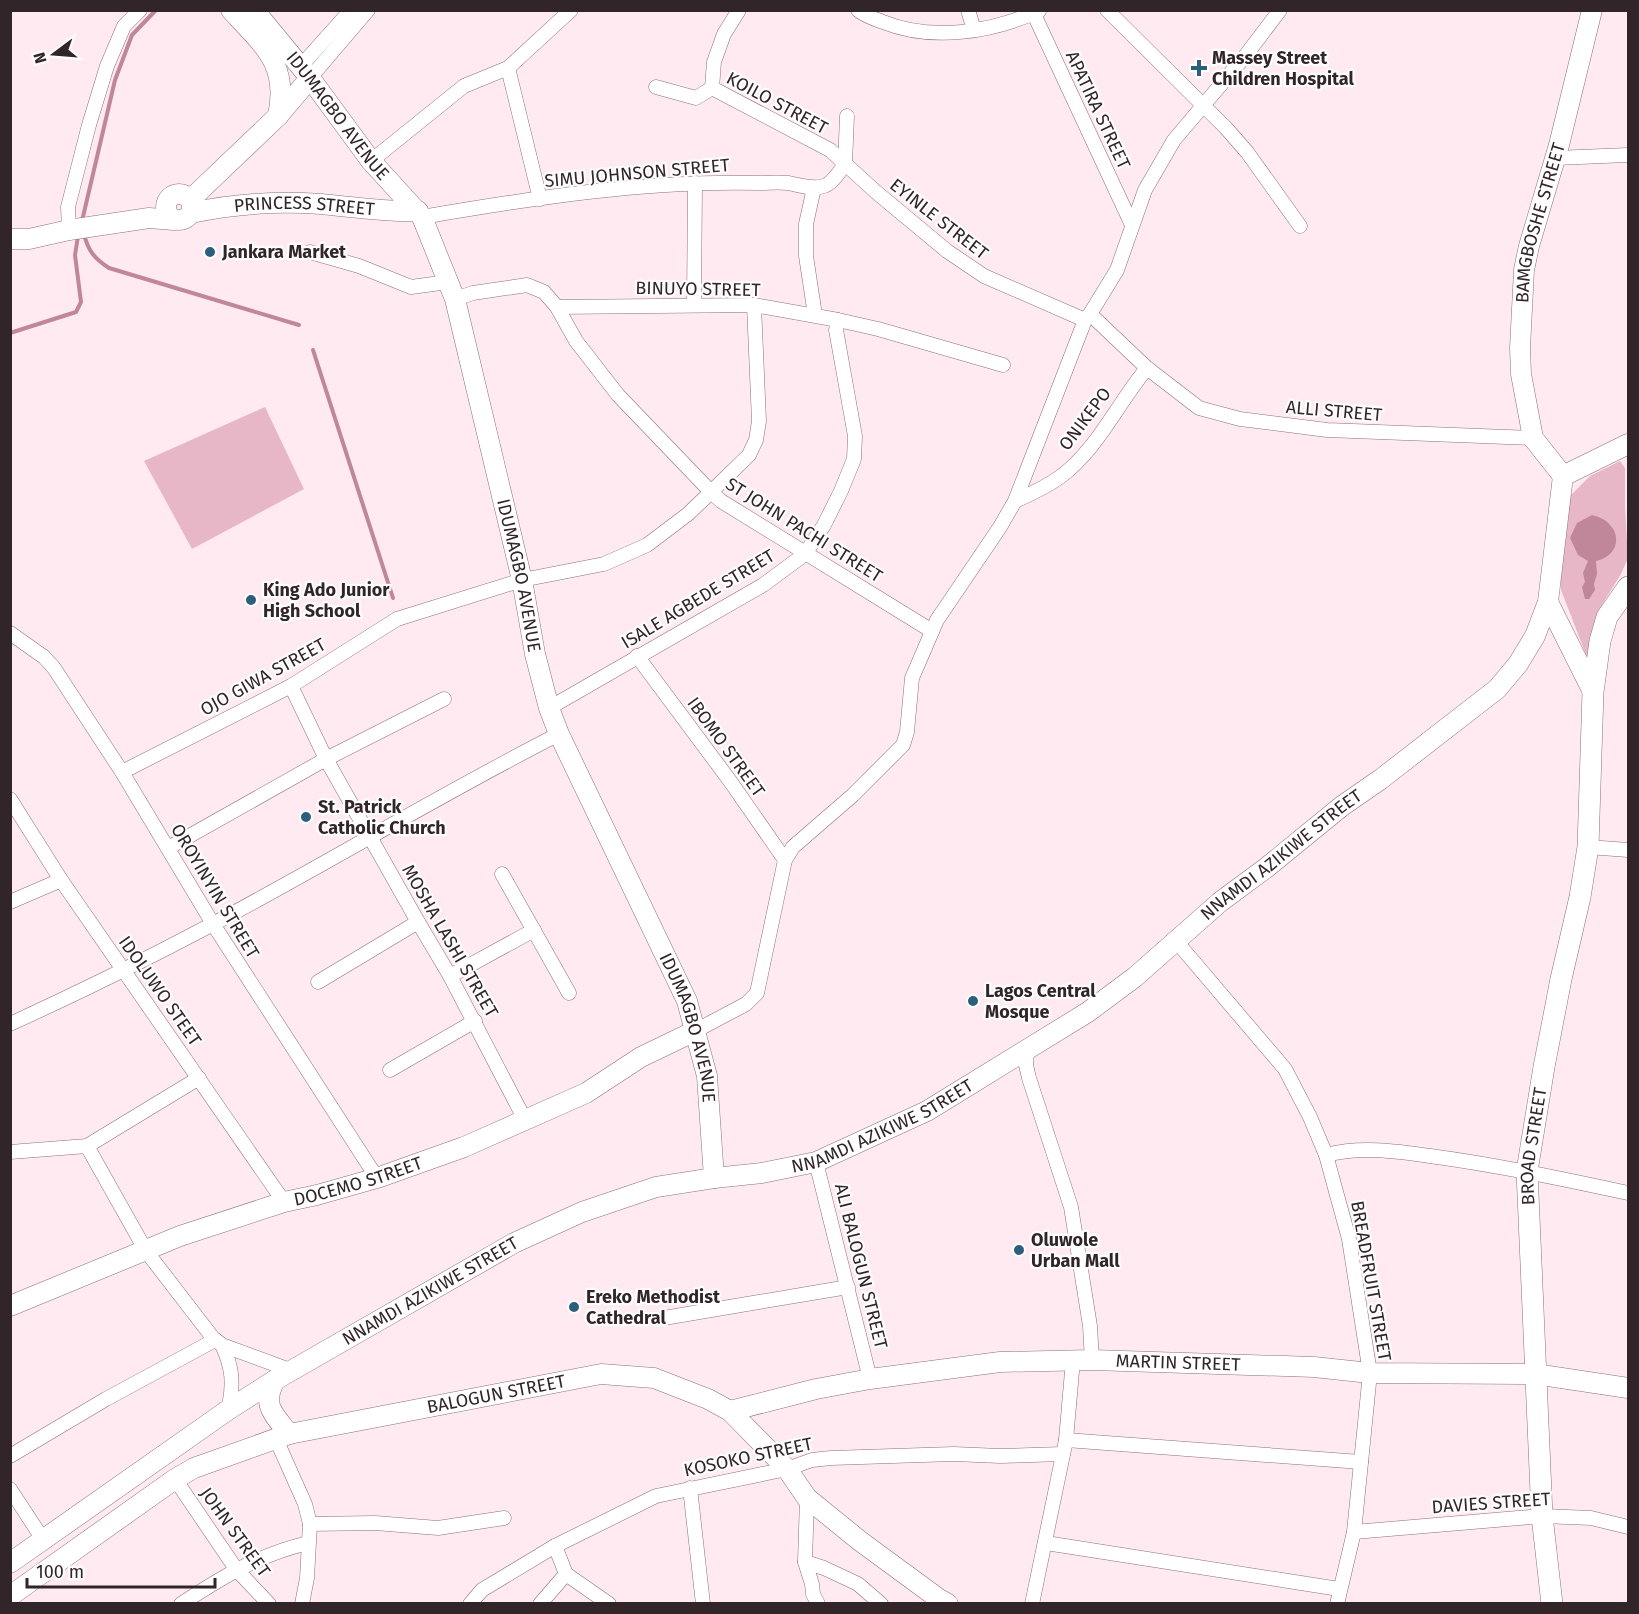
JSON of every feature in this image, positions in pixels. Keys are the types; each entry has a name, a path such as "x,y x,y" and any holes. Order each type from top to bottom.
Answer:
{"main road":[{"name":"IDUMAGBO AVENUE","path":"231,10 265,48 279,73 282,99 279,116"},
{"name":"IDUMAGBO AVENUE","path":"254,10 371,161 420,214 452,290 522,580 535,654 549,708 559,734 687,1001 707,1076 714,1178"},
{"name":"BAMGBOSHE STREET","path":"1533,438 1521,374 1524,270 1592,10"},
{"path":"180,209 279,116 305,73"},
{"name":"PRINCESS STREET","path":"10,239 29,238 148,218 180,209 280,203 319,204 420,214"},
{"path":"1533,438 1563,476 1629,444"},
{"name":"NNAMDI AZIKIWE STREET","path":"10,1563 228,1410 283,1375 514,1243 573,1217 656,1187 762,1173 816,1162 927,1112 1096,1006 1134,978 1220,902 1497,689 1518,664 1535,636 1548,602 1563,476"},
{"name":"BROAD STREET","path":"1552,1604 1542,1516 1527,1171 1544,1067 1580,897 1588,847 1593,692 1600,641 1607,617 1627,591"},
{"name":"BROAD STREET","path":"1548,602 1593,692"},
{"name":"DOCEMO STREET","path":"10,1306 180,1236 284,1202 317,1196 377,1178 464,1147 586,1093 641,1057 695,1031"},
{"name":"MARTIN STREET","path":"730,1411 816,1389 870,1379 1000,1362 1083,1360 1314,1367 1370,1373 1535,1374 1629,1388"},
{"name":"BALOGUN STREET","path":"10,1596 175,1479 195,1468 283,1437 601,1374 654,1378 708,1399 730,1411 787,1469 807,1498 948,1604"},
{"path":"283,1375 269,1394 270,1407 283,1437"}],"street":[{"path":"69,230 68,207 107,66 124,26 140,10"},
{"path":"305,73 351,10"},
{"path":"305,73 368,10"},
{"path":"371,161 464,86 508,68 571,10"},
{"path":"712,88 716,57 724,34 739,10"},
{"path":"858,10 897,28 927,34 974,30 1035,12"},
{"path":"968,10 974,30"},
{"path":"1107,10 1226,128 1247,152 1300,226"},
{"path":"695,1031 746,1004 757,993 785,860 793,846 853,795 903,745 907,732 912,678 932,631 1015,501 1088,317 1117,270 1145,190 1174,140 1246,55 1280,10"},
{"name":"APATIRA STREET","path":"1035,12 1132,225"},
{"path":"508,68 540,199"},
{"name":"KOILO STREET","path":"656,87 696,98 712,88 830,150 845,164"},
{"path":"815,315 806,256 806,224 814,188 825,186 833,180 845,164 847,116"},
{"path":"1555,158 1629,155"},
{"name":"EYINLE STREET","path":"845,164 947,251 984,276 1088,317 1147,368"},
{"path":"694,305 695,183"},
{"name":"SIMU JOHNSON STREET","path":"420,214 610,190 695,183 787,183 814,188"},
{"name":"ST JOHN PACHI STREET","path":"310,252 359,266 411,287 473,293 527,285 544,292 557,307 576,340 618,395 721,501 932,631"},
{"name":"BINUYO STREET","path":"557,307 754,305 878,329 1004,365"},
{"name":"OJO GIWA STREET","path":"122,772 291,686 398,619 522,580 604,564 647,545 688,514 749,455 756,441 759,421 754,305"},
{"name":"ISALE AGBEDE STREET","path":"549,708 763,585 805,554 833,508 854,459 855,435 836,330 838,320"},
{"name":"ALLI STREET","path":"1147,368 1199,408 1240,419 1327,430 1533,438"},
{"name":"ONIKEPO","path":"1015,501 1041,490 1062,476 1091,447 1147,368"},
{"name":"OROYINYIN STREET","path":"10,633 44,657 54,668 122,772 213,924 377,1178"},
{"name":"IBOMO STREET","path":"637,657 730,781 785,860"},
{"name":"MOSHA LASHI STREET","path":"291,686 326,759 450,976 525,1120"},
{"path":"168,848 326,759 444,699"},
{"path":"10,1024 123,971 213,924 489,769 559,734"},
{"name":"IDOLUWO STEET","path":"10,800 60,880 284,1202"},
{"path":"1588,847 1629,850"},
{"path":"502,874 569,993"},
{"path":"10,902 60,880"},
{"path":"318,982 418,922"},
{"path":"450,976 534,930"},
{"name":"BREADFRUIT STREET","path":"1176,940 1284,1069 1310,1117 1326,1155 1349,1239 1370,1373 1354,1532 1338,1596"},
{"path":"390,1070 475,1022"},
{"path":"1027,1050 1026,1065 1029,1078 1071,1207 1090,1326 1032,1604"},
{"path":"10,1152 87,1146 199,1078"},
{"path":"87,1146 146,1251 229,1359 233,1390 228,1410"},
{"path":"1326,1155 1343,1150 1386,1150 1527,1171 1629,1192"},
{"name":"ALI BALOGUN STREET","path":"816,1162 870,1379"},
{"path":"664,1318 848,1287"},
{"path":"218,1342 283,1375"},
{"path":"10,1456 106,1399 218,1342"},
{"path":"283,1437 310,1524 308,1578 302,1604"},
{"path":"1066,1440 1361,1462"},
{"name":"KOSOKO STREET","path":"474,1602 482,1590 555,1546 656,1496 787,1469 813,1460 831,1458 954,1454 1000,1456 1064,1454"},
{"name":"JOHN STREET","path":"175,1479 236,1569 269,1604"},
{"path":"690,1488 703,1604"},
{"path":"10,1489 44,1540"},
{"path":"807,1498 805,1562 813,1594 818,1604"},
{"name":"DAVIES STREET","path":"1354,1532 1542,1516 1592,1518 1629,1527"},
{"path":"310,1524 375,1523 438,1528 504,1518"},
{"path":"181,1604 236,1569 282,1549 308,1543"},
{"path":"1046,1543 1338,1596"},
{"path":"555,1546 566,1574 609,1604"},
{"path":"805,1562 858,1584 881,1604"},
{"path":"540,1604 566,1574"}],"shaded area":[{"path":"265,407 304,489 192,549 144,461"},
{"path":"1620,461 1625,468 1628,558 1598,611 1588,660 1561,590 1569,497 1590,476"},
{"path":"1592,515 1602,518 1614,530 1616,545 1606,557 1596,561 1595,590 1589,599 1585,599 1582,587 1585,582 1583,573 1588,561 1578,555 1570,538 1577,523"}],"waterway":[{"path":"82,221 115,80 132,35 156,10"},
{"path":"84,234 93,254 109,268 299,325"},
{"path":"10,333 76,312 81,302 75,255 78,236"},
{"path":"313,350 393,598"}],"place":[{"name":"Massey Street Children Hospital","path":"1199,68"},
{"name":"Jankara Market","path":"210,252"},
{"name":"King Ado Junior High School","path":"251,600"},
{"name":"St. Patrick Catholic Church","path":"306,817"},
{"name":"Lagos Central Mosque","path":"973,1001"},
{"name":"Oluwole Urban Mall","path":"1019,1250"},
{"name":"Ereko Methodist Cathedral","path":"574,1307"}]}
